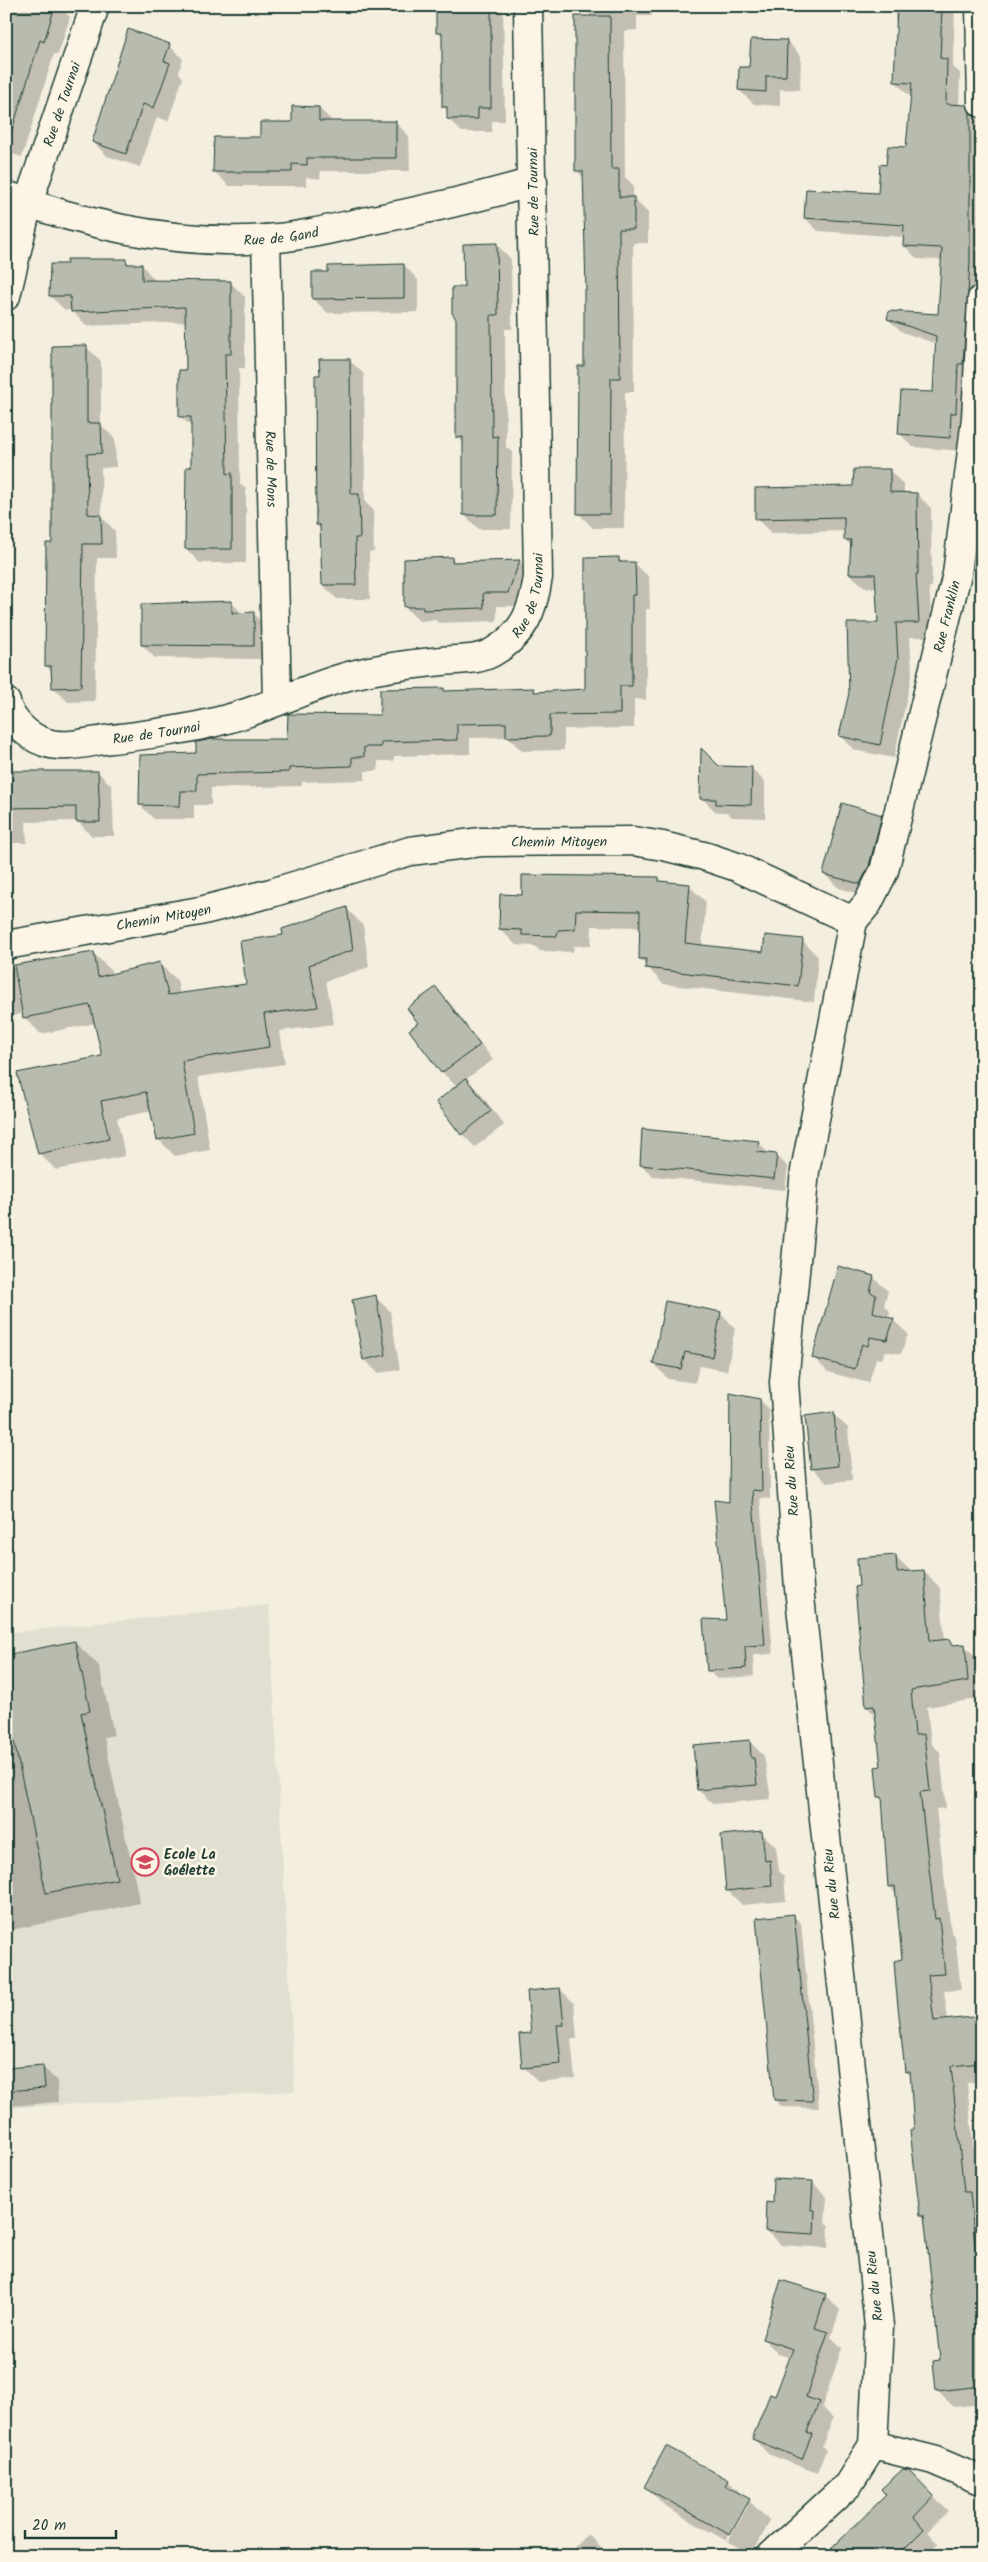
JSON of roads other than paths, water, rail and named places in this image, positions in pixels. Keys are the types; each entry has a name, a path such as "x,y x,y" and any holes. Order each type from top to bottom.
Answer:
{"street":[{"name":"Rue de Tournai","path":"6,296 13,199 95,6"},
{"name":"Rue de Tournai","path":"6,702 16,722 29,734 44,743 66,745 140,735 228,718 315,685 357,673 426,662 475,659 492,653 506,643 521,628 530,614 538,577 533,182 528,6"},
{"path":"980,6 982,103"},
{"name":"Rue de Gand","path":"13,199 83,221 123,229 210,239 266,239 322,231 426,210 533,182"},
{"name":"Rue de Mons","path":"266,239 277,700"},
{"name":"Rue Franklin","path":"853,921 868,903 884,871 957,574 976,418 982,299"},
{"name":"Chemin Mitoyen","path":"6,945 200,912 271,894 410,851 498,842 633,840 664,846 737,867 853,921"},
{"name":"Rue du Rieu","path":"771,2556 848,2485 873,2445 879,2326 799,1588 784,1382 805,1171 853,921"},
{"path":"873,2445 933,2460 982,2480"}],"place":[{"name":"Ecole La Goélette","path":"145,1862"}]}
